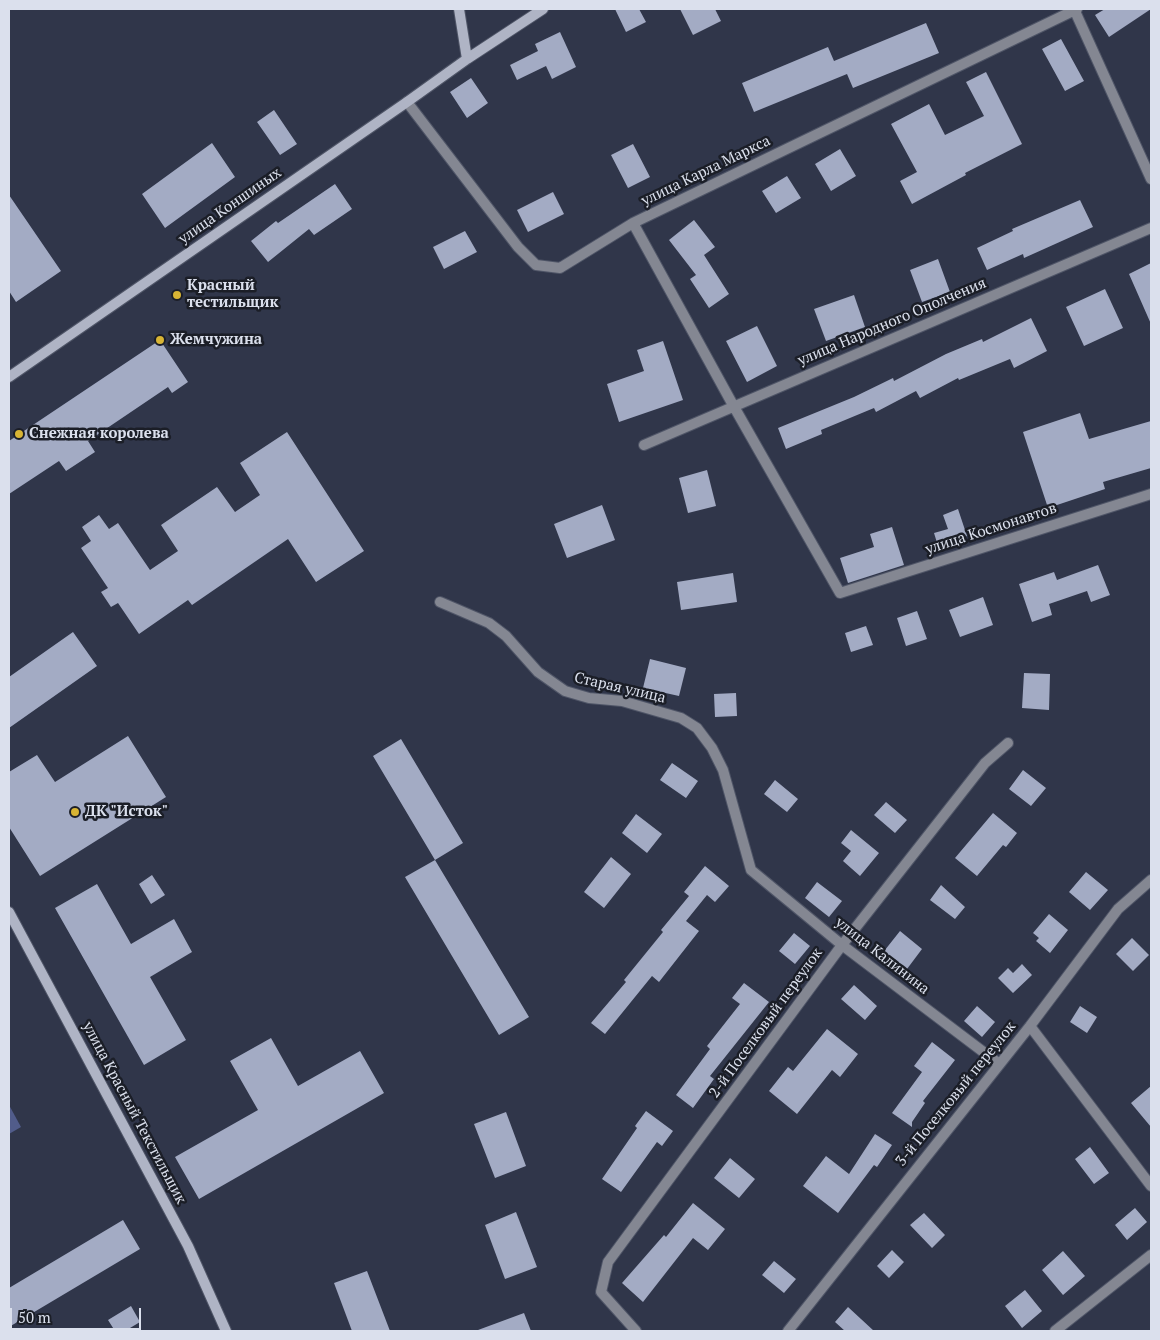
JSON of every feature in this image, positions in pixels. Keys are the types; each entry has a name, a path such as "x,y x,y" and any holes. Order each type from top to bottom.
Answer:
{"main road":[{"path":"459,9 467,58"},
{"name":"улица Коншиных","path":"9,377 407,102 467,58 543,9"},
{"name":"улица Красный Текстильщик","path":"9,912 188,1246 226,1331"}],"street":[{"path":"1075,9 1151,179"},
{"name":"улица Карла Маркса","path":"407,102 518,247 536,265 560,268 633,223 1075,9"},
{"path":"633,223 733,405"},
{"name":"улица Народного Ополчения","path":"644,445 733,405 1151,228"},
{"name":"улица Космонавтов","path":"733,405 840,593 1151,494"},
{"name":"Старая улица","path":"440,602 489,622 506,636 538,672 565,691 589,698 622,701 681,718 697,728 712,748 723,770 751,870"},
{"name":"2-й Поселковый переулок","path":"636,1331 601,1292 608,1262 842,945 985,763 1008,743"},
{"name":"улица Калинина","path":"751,870 842,945 998,1063"},
{"name":"3-й Поселковый переулок","path":"788,1331 998,1063 1030,1026 1118,910 1151,880"},
{"path":"1030,1026 1151,1186"},
{"path":"1055,1331 1151,1255"}],"shaded area":[{"path":"9,1105 21,1127 9,1134"}],"building":[{"path":"615,9 639,9 646,22 626,32"},
{"path":"680,9 715,9 721,21 693,35"},
{"path":"1105,9 1151,9 1109,37 1095,15"},
{"path":"926,23 939,53 853,88 847,74 754,112 742,83 828,47 834,61"},
{"path":"560,32 576,67 552,79 546,66 517,80 510,65 538,51 535,44"},
{"path":"1061,39 1084,81 1065,91 1042,49"},
{"path":"986,72 1022,144 965,173 966,175 912,204 900,181 917,172 891,124 929,104 945,135 984,116 966,82"},
{"path":"471,78 488,103 467,118 450,92"},
{"path":"274,110 297,144 280,155 257,122"},
{"path":"212,143 235,177 165,228 142,194"},
{"path":"633,144 650,177 628,188 611,155"},
{"path":"840,149 856,176 831,191 815,164"},
{"path":"787,176 801,198 776,213 762,191"},
{"path":"335,184 352,209 314,235 309,229 268,262 251,241 276,221 278,223"},
{"path":"553,192 564,214 528,232 517,210"},
{"path":"9,195 61,271 16,302 9,291"},
{"path":"1080,200 1093,227 1024,258 1023,254 987,270 977,248 1013,231 1012,229"},
{"path":"694,220 715,247 704,255 729,294 709,308 690,279 696,275 669,240"},
{"path":"465,231 477,252 444,269 433,247"},
{"path":"938,259 950,292 922,302 910,270"},
{"path":"1151,263 1151,324 1129,274"},
{"path":"1105,289 1123,328 1084,346 1066,307"},
{"path":"854,295 865,327 826,341 814,309"},
{"path":"1031,318 1047,351 1014,368 1010,359 959,380 958,378 920,398 916,391 876,412 874,408 821,430 822,434 786,449 778,428 854,397 893,378 894,381 946,354 982,339 983,342"},
{"path":"757,326 777,366 747,382 726,341"},
{"path":"160,340 188,382 172,393 168,387 88,441 95,452 66,471 59,461 9,494 9,441"},
{"path":"663,341 683,400 619,422 607,384 644,371 637,350"},
{"path":"1080,413 1089,439 1151,421 1151,468 1103,482 1105,489 1048,508 1023,432"},
{"path":"287,432 364,551 316,582 288,539 192,605 188,600 139,634 118,603 111,607 101,592 108,588 81,548 91,541 82,527 99,515 109,529 118,523 150,570 178,551 161,525 217,487 235,512 260,495 240,463"},
{"path":"707,470 716,506 688,513 679,478"},
{"path":"602,505 615,540 567,558 554,524"},
{"path":"958,509 967,536 938,546 934,533 948,529 943,515"},
{"path":"892,527 904,565 848,583 840,558 874,547 870,534"},
{"path":"1098,565 1110,595 1091,602 1087,591 1049,604 1052,615 1032,622 1019,584 1054,572 1057,580"},
{"path":"733,573 737,602 681,610 677,582"},
{"path":"983,597 993,625 960,637 949,610"},
{"path":"917,611 927,639 906,646 897,618"},
{"path":"866,626 873,645 851,652 845,633"},
{"path":"73,632 97,666 9,728 9,677"},
{"path":"650,659 686,668 679,696 643,688"},
{"path":"1024,673 1050,674 1049,710 1022,708"},
{"path":"736,693 737,716 715,717 714,694"},
{"name":"ДК \"Исток\"","path":"128,736 166,797 40,876 9,827 9,772 37,755 55,782"},
{"path":"401,739 463,843 435,860 373,756"},
{"path":"672,763 698,781 686,798 660,780"},
{"path":"1023,770 1046,788 1031,806 1009,789"},
{"path":"775,780 798,799 787,812 764,794"},
{"path":"886,802 907,820 895,833 874,815"},
{"path":"993,813 1017,833 1006,847 1003,845 977,876 955,858"},
{"path":"636,814 662,834 647,853 622,833"},
{"path":"851,830 879,853 860,876 843,861 851,851 841,843"},
{"path":"611,857 631,874 604,908 584,892"},
{"path":"435,860 529,1017 499,1035 405,877"},
{"path":"705,866 729,886 715,902 707,895 686,921 699,931 659,982 652,976 605,1034 591,1023 626,982 624,980 663,932 661,930 689,896 684,892"},
{"path":"1086,872 1108,890 1090,910 1069,892"},
{"path":"152,875 165,895 151,904 139,884"},
{"path":"817,882 842,901 829,917 805,898"},
{"path":"97,884 131,944 174,919 192,952 150,977 186,1040 144,1065 55,908"},
{"path":"941,885 965,907 955,919 930,900"},
{"path":"1049,914 1068,930 1050,953 1036,941 1039,938 1033,933"},
{"path":"900,931 922,949 904,973 881,955"},
{"path":"794,933 810,946 795,964 779,951"},
{"path":"1132,938 1149,955 1133,971 1116,954"},
{"path":"1022,964 1032,975 1013,993 998,978 1008,968 1013,973"},
{"path":"744,983 769,1002 710,1076 714,1079 693,1108 676,1095 710,1049 707,1046 740,1004 732,998"},
{"path":"854,985 877,1006 865,1020 841,999"},
{"path":"977,1006 995,1022 982,1037 964,1021"},
{"path":"1080,1006 1097,1017 1087,1033 1070,1022"},
{"path":"827,1029 858,1054 840,1077 832,1070 797,1114 769,1091 788,1067 793,1071"},
{"path":"271,1038 298,1086 360,1051 384,1093 199,1199 175,1157 258,1110 230,1061"},
{"path":"932,1042 955,1060 923,1101 925,1103 912,1122 912,1127 892,1113 922,1072 914,1066"},
{"path":"1151,1086 1151,1127 1131,1103"},
{"path":"646,1111 673,1131 662,1146 657,1142 621,1192 602,1179 637,1128 635,1126"},
{"path":"506,1112 526,1166 495,1178 474,1124"},
{"path":"875,1134 892,1145 877,1167 874,1165 838,1213 803,1186 826,1156 849,1174"},
{"path":"1090,1147 1109,1173 1094,1184 1075,1159"},
{"path":"730,1158 755,1179 739,1198 714,1178"},
{"path":"693,1203 725,1229 708,1250 693,1238 643,1302 622,1283 664,1235 666,1237"},
{"path":"1135,1208 1147,1222 1127,1240 1115,1225"},
{"path":"516,1212 537,1267 505,1279 485,1225"},
{"path":"924,1213 945,1235 932,1248 910,1225"},
{"path":"123,1220 140,1249 9,1327 9,1288"},
{"path":"892,1250 904,1262 889,1278 877,1266"},
{"path":"1063,1251 1085,1276 1063,1295 1042,1270"},
{"path":"774,1261 796,1279 784,1293 762,1275"},
{"path":"367,1271 390,1331 352,1331 334,1283"},
{"path":"1025,1290 1042,1311 1022,1328 1005,1306"},
{"path":"131,1306 140,1322 125,1331 115,1331 108,1320"},
{"path":"848,1307 874,1331 845,1331 835,1322"},
{"path":"524,1313 531,1331 478,1331 478,1330"}],"place":[{"name":"Красный тестильщик","path":"177,295"},
{"name":"Жемчужина","path":"160,340"},
{"name":"Снежная королева","path":"19,434"},
{"name":"ДК \"Исток\"","path":"75,812"}]}
